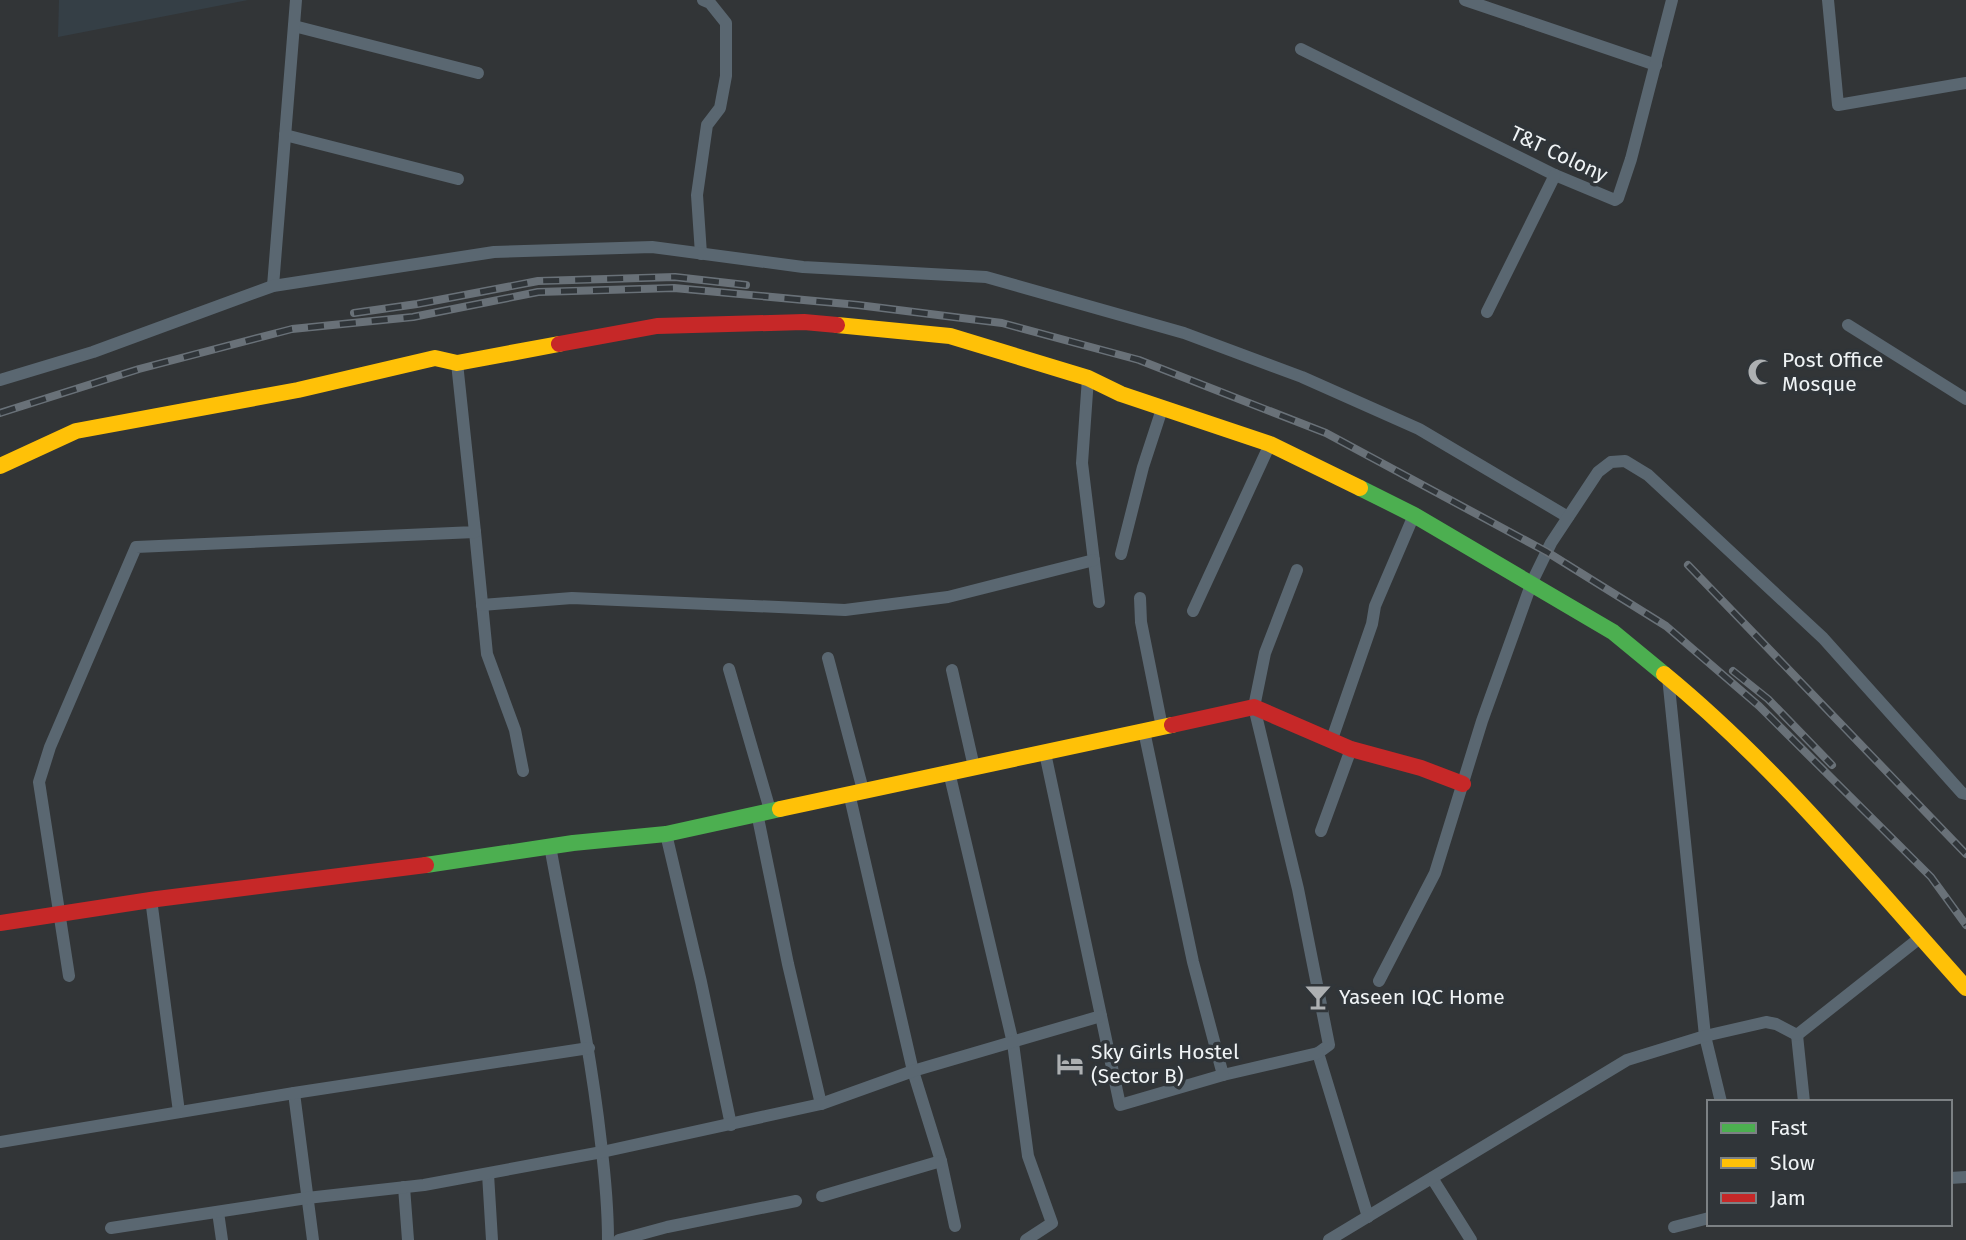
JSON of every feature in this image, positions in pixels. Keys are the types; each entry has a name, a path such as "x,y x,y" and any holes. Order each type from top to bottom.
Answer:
{"street":[{"path":"272,286 296,0"},
{"path":"701,254 697,195 707,125 720,108 726,76 726,23 710,3 703,0"},
{"path":"1465,0 1656,65"},
{"name":"T&T Colony","path":"1301,49 1555,175 1615,200 1631,159 1672,0"},
{"path":"1828,0 1838,105 1966,83"},
{"path":"294,26 478,73"},
{"path":"285,135 458,178"},
{"path":"1487,312 1555,175"},
{"path":"0,380 93,352 272,286 494,252 652,247 803,267 986,277 1184,333 1302,377 1419,429 1568,517"},
{"path":"0,466 76,431 298,390 435,358 457,363 657,326 803,322 950,336 1088,378 1162,409 1270,444 1414,515 1532,582 1612,632 1728,730 1785,787 1966,988"},
{"path":"1848,326 1966,399"},
{"path":"457,363 487,654 515,730 523,771"},
{"path":"1088,378 1082,463 1099,602"},
{"path":"1121,554 1143,467 1162,409"},
{"path":"1193,611 1270,444"},
{"path":"1378,981 1435,873 1482,721 1532,582 1551,543 1568,517 1598,472 1611,462 1625,461 1648,475 1823,638 1962,793 1966,794"},
{"path":"1332,739 1376,606 1414,515"},
{"path":"69,976 39,782 50,747 136,547 475,532"},
{"path":"482,605 572,598 845,610 948,597 1094,560"},
{"path":"1045,753 1120,1105 1223,1075 1318,1053 1329,1045 1298,889 1254,707 1265,653 1297,570"},
{"path":"1140,598 1141,622 1162,727"},
{"path":"828,658 913,1071 941,1161 955,1226"},
{"path":"729,669 763,811 788,964 821,1104"},
{"path":"952,670 974,767"},
{"path":"1668,677 1705,1036 1721,1100"},
{"path":"0,923 151,899 424,866 624,836 666,834 1254,707 1351,749 1421,768 1463,783"},
{"path":"1144,732 1193,962 1223,1075"},
{"path":"1321,831 1351,749"},
{"path":"949,772 1013,1043 1028,1156 1052,1223 1026,1240"},
{"path":"666,834 731,1125"},
{"path":"550,846 589,1048 602,1153 608,1240"},
{"path":"151,899 179,1112"},
{"path":"1797,1035 1921,937"},
{"path":"111,1228 307,1198 404,1188 602,1153 821,1104 913,1071 1101,1016"},
{"path":"1329,1240 1627,1060 1705,1036 1766,1022 1797,1035"},
{"path":"1797,1035 1804,1100"},
{"path":"0,1142 589,1048"},
{"path":"1318,1053 1368,1217"},
{"path":"295,1093 313,1240"},
{"path":"822,1196 941,1161"},
{"path":"488,1174 492,1240"},
{"path":"1432,1178 1471,1240"},
{"path":"404,1188 408,1240"},
{"path":"619,1240 667,1227 796,1201"},
{"path":"218,1212 222,1240"},
{"path":"1674,1227 1707,1219"}],"shaded area":[{"path":"59,0 248,0 58,37"}],"railway":[{"path":"354,313 538,281 675,277 746,285"},
{"path":"0,413 139,369 292,329 413,317 538,292 674,288 858,305 1002,323 1139,360 1326,433 1547,552 1666,626 1759,706 1931,877 1966,925"},
{"path":"1688,565 1966,854"},
{"path":"1733,671 1768,699 1832,765"}],"traffic: fast":[{"path":"1360,488 1414,515 1613,632 1664,674"},
{"path":"426,865 573,843 666,834 780,809"}],"traffic: slow":[{"path":"837,325 950,336 1088,378 1121,394 1270,444 1360,488"},
{"path":"0,466 76,431 298,390 435,358 457,363 559,344"},
{"path":"1664,674 1705,709 1783,785 1966,988"},
{"path":"780,809 1172,725"}],"traffic: jam":[{"path":"559,344 657,326 804,322 837,325"},
{"path":"1172,725 1254,707 1351,749 1421,768 1463,784"},
{"path":"0,923 157,899 426,865"}],"place":[{"name":"Post Office Mosque","path":"1761,372"},
{"name":"Yaseen IQC Home","path":"1318,997"},
{"name":"Sky Girls Hostel (Sector B)","path":"1070,1064"}]}
